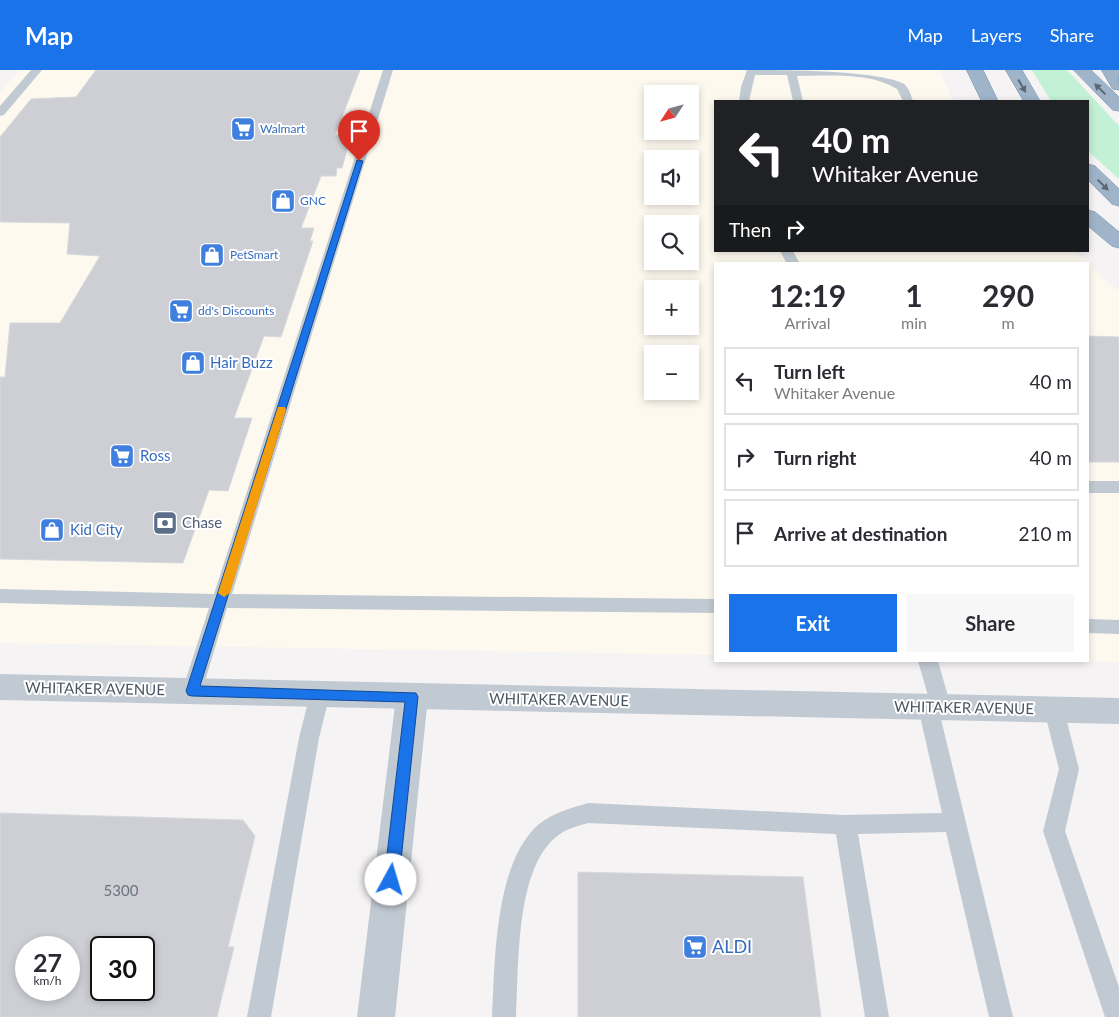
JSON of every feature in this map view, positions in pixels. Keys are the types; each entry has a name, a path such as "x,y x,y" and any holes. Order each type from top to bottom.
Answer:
{"highway":[{"path":"975,70 990,100"},
{"path":"1014,70 1031,100"},
{"path":"1082,70 1119,106"},
{"path":"1110,70 1119,85"},
{"path":"1089,171 1119,200"},
{"path":"1089,217 1119,242"}],"street":[{"name":"WHITAKER AVENUE","path":"0,687 1119,711"},
{"path":"376,1017 412,697"}],"lane":[{"path":"0,113 37,70"},
{"path":"192,691 388,70"},
{"path":"744,100 751,71 840,73 893,83 903,88 908,100"},
{"path":"791,72 798,100"},
{"path":"1089,487 1119,487"},
{"path":"0,596 221,602 714,606"},
{"path":"1089,626 1119,627"},
{"path":"928,662 934,707 955,822 1001,1017"},
{"path":"259,1017 309,738 320,694"},
{"path":"1054,710 1069,769 1054,831 1117,1017"},
{"path":"504,1017 509,933 515,896 525,865 539,839 563,820 588,813 845,825 955,822"},
{"path":"845,825 877,1017"}],"shaded area":[{"path":"19,70 939,70 953,100 714,100 714,252 1076,252 1086,262 714,262 714,655 0,643 0,93"},
{"path":"1089,265 1119,291 1119,662 1089,661"}],"green space":[{"path":"1032,70 1067,70 1119,126 1119,179 1089,152 1089,100 1050,100"}],"building":[{"path":"96,70 360,70 335,135 351,135 342,168 337,168 336,176 321,176 301,228 314,228 310,241 313,241 281,337 264,336 234,418 252,418 228,491 209,490 183,563 0,559 0,377 5,377 10,323 60,323 100,256 67,254 70,223 0,222 0,137 31,99 76,97"},
{"path":"1089,336 1119,337 1119,462 1089,462"},
{"path":"0,813 243,820 255,836 228,947 234,947 217,1017 0,1017"},
{"name":"ALDI","path":"578,872 803,877 821,1017 578,1017"}],"slow traffic":[{"path":"224,593 281,410"}],"place":[{"name":"Walmart","path":"243,129"},
{"name":"GNC","path":"283,201"},
{"name":"PetSmart","path":"212,255"},
{"name":"dd's Discounts","path":"181,311"},
{"name":"Hair Buzz","path":"193,363"},
{"name":"Ross","path":"122,456"},
{"name":"Chase","path":"165,523"},
{"name":"Kid City","path":"52,530"},
{"name":"ALDI","path":"695,947"}],"route":[{"path":"359,161 192,691 412,697 391,880"}]}
